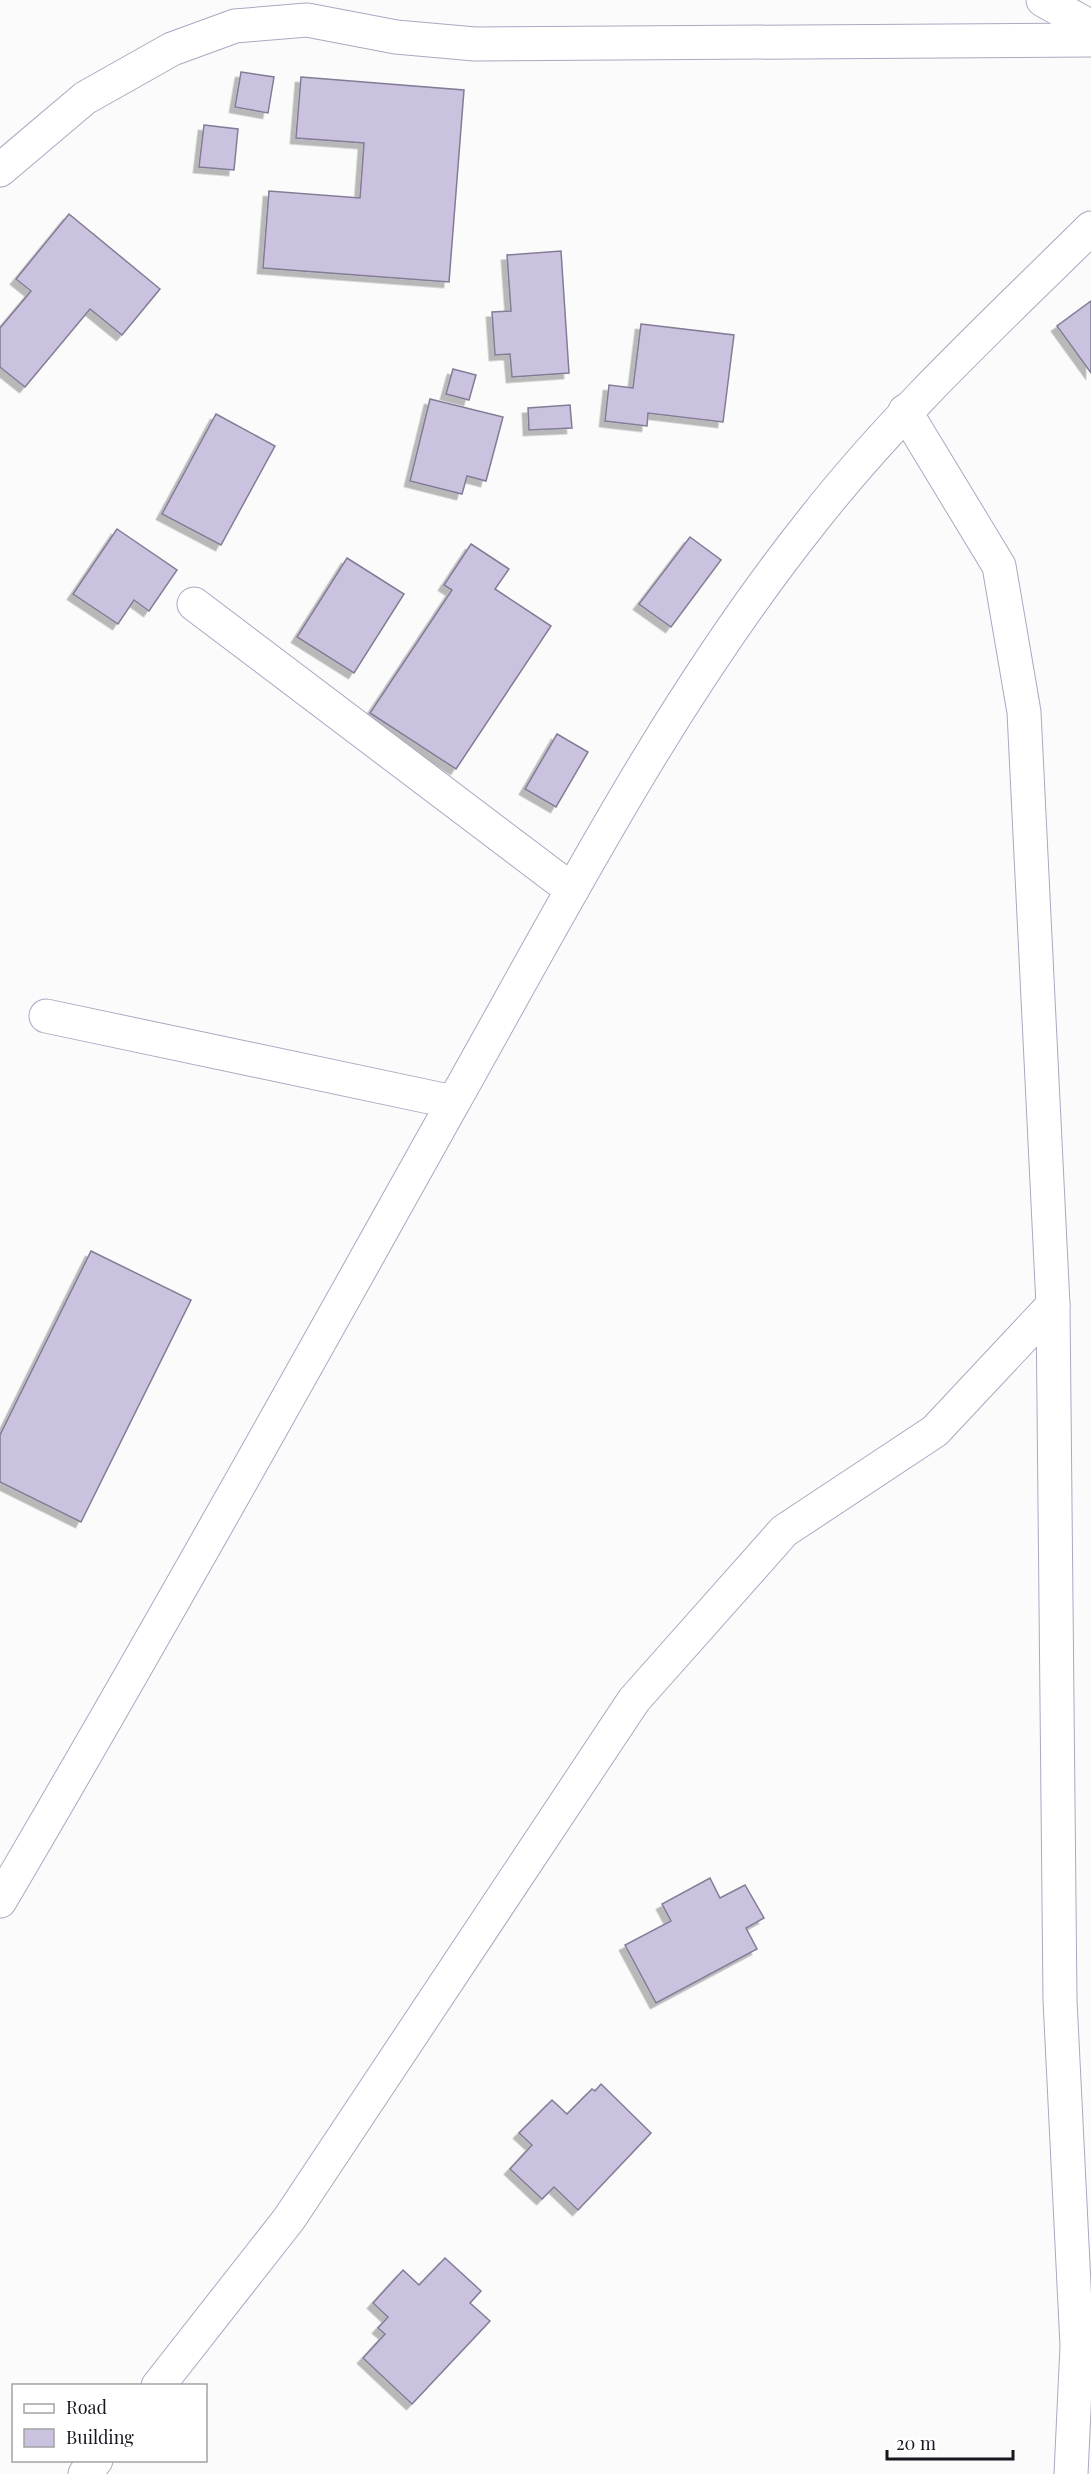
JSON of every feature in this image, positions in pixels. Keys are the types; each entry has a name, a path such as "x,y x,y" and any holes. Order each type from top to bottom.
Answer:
{"street":[{"path":"1043,0 1091,27"},
{"path":"0,170 85,98 172,49 235,26 307,20 396,37 475,44 1091,40"},
{"path":"0,1901 130,1679 631,785 747,607 814,518 905,411 1091,228"},
{"path":"905,411 999,566 1024,712 1053,1305 1060,2000 1077,2346 1071,2474"},
{"path":"194,604 572,890"},
{"path":"45,1016 453,1102"},
{"path":"159,2384 289,2219 634,1700 784,1531 935,1431 1053,1305"},
{"path":"85,2474 94,2462"}],"building":[{"path":"241,72 274,77 268,113 235,107"},
{"path":"301,77 464,90 449,282 263,268 269,191 360,198 364,143 296,138"},
{"path":"204,125 238,129 234,170 199,167"},
{"path":"69,214 160,289 122,335 90,309 25,387 0,367 0,328 31,291 16,279"},
{"path":"561,251 569,373 512,377 510,354 495,355 492,312 511,311 507,255"},
{"path":"1091,301 1091,373 1057,326"},
{"path":"641,324 734,335 723,422 648,413 647,426 605,421 609,385 633,388"},
{"path":"453,369 476,375 469,400 446,394"},
{"path":"430,399 503,417 486,481 467,476 462,494 410,481"},
{"path":"570,405 572,428 529,430 528,408"},
{"path":"216,414 275,446 221,545 162,514"},
{"path":"117,529 177,570 149,611 134,600 118,624 73,594"},
{"path":"690,537 721,560 671,627 639,604"},
{"path":"471,544 509,569 495,589 551,626 456,769 370,713 452,590 444,585"},
{"path":"347,558 404,594 354,673 297,637"},
{"path":"557,734 588,752 556,807 525,789"},
{"path":"91,1251 191,1300 81,1522 0,1482 0,1435"},
{"path":"710,1878 720,1898 745,1885 764,1918 746,1928 757,1949 656,2003 625,1945 671,1921 662,1904"},
{"path":"601,2084 651,2133 578,2210 554,2187 542,2199 510,2169 532,2145 519,2133 552,2100 567,2114 592,2089 595,2091"},
{"path":"445,2258 481,2291 470,2303 490,2321 412,2404 363,2358 385,2334 378,2328 388,2317 373,2303 403,2270 419,2285"}]}
